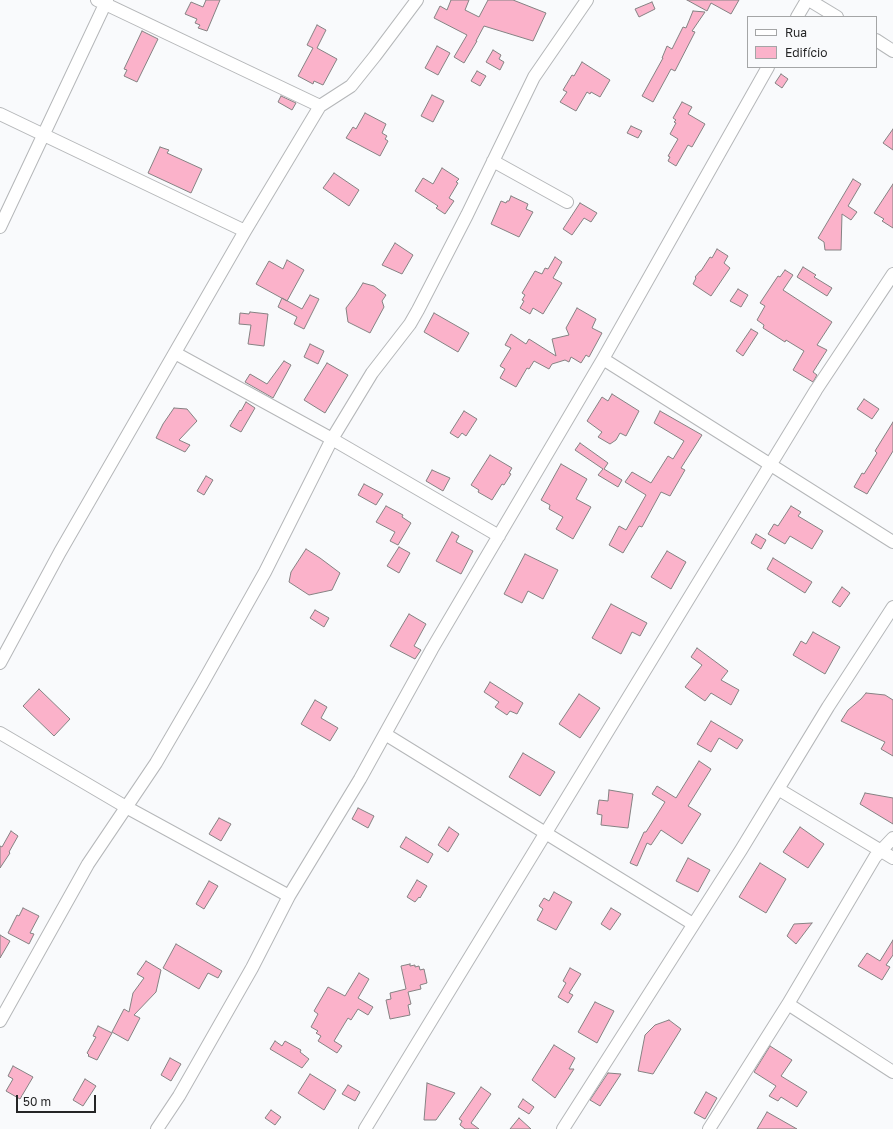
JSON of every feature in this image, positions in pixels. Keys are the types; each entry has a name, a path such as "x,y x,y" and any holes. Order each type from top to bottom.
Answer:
{"street":[{"path":"0,662 60,552 245,231 320,106 351,86 417,0"},
{"path":"0,1021 88,864 156,763 265,572 332,439 372,373 410,324 534,77 587,0"},
{"path":"798,16 808,0 835,16"},
{"path":"0,227 44,135 103,1 320,106"},
{"path":"877,41 893,51"},
{"path":"157,1129 179,1096 252,968 289,896 360,779 432,649 603,359 767,68"},
{"path":"0,114 245,231"},
{"path":"493,161 567,202"},
{"path":"365,1129 816,390 893,274"},
{"path":"175,353 332,439 499,536"},
{"path":"603,359 893,542"},
{"path":"563,1129 741,850 828,707 893,607"},
{"path":"0,733 126,806 289,896"},
{"path":"385,734 693,924"},
{"path":"778,789 893,858"},
{"path":"709,1129 788,1004 875,857 893,838"},
{"path":"788,1004 893,1072"}],"building":[{"path":"206,0 220,0 207,31 198,28 200,25 195,23 197,19 185,14 191,2 203,7"},
{"path":"451,0 469,0 465,10 479,17 488,0 513,0 546,13 533,41 484,26 464,63 454,57 467,35 434,18 440,6 447,10"},
{"path":"687,0 739,0 731,14 711,3 707,11"},
{"path":"652,2 655,9 639,17 635,9"},
{"path":"693,11 705,12 692,31 695,32 675,71 671,69 653,102 642,96 663,58 667,46 672,49 683,27 686,28"},
{"path":"317,25 326,30 317,48 337,59 323,85 314,81 313,84 298,76 313,48 307,45"},
{"path":"142,31 158,39 137,82 124,76 127,70 124,69"},
{"path":"437,46 450,53 438,75 425,68"},
{"path":"493,50 501,55 499,59 504,62 500,70 486,62"},
{"path":"582,62 610,80 600,97 591,92 590,94 587,92 576,111 560,102 567,92 563,90 572,75 574,76"},
{"path":"477,71 486,76 480,86 471,81"},
{"path":"781,74 788,79 782,88 775,83"},
{"path":"432,95 444,101 433,122 421,116"},
{"path":"281,96 296,103 292,110 278,102"},
{"path":"682,102 692,107 688,114 705,124 692,147 688,145 676,166 668,161 670,157 668,156 678,139 670,134 676,123 674,122 676,120 673,118"},
{"path":"365,113 386,124 382,133 387,136 385,139 388,141 380,156 346,138 353,127 356,129"},
{"path":"631,126 642,131 638,138 627,133"},
{"path":"893,129 893,150 883,143"},
{"path":"160,147 169,150 167,153 202,169 191,193 148,173"},
{"path":"442,168 459,179 456,182 458,183 449,198 454,201 445,214 436,208 438,206 415,191 423,178 433,184"},
{"path":"334,173 359,190 349,206 323,188"},
{"path":"853,179 861,184 848,206 857,212 851,220 842,214 841,250 825,250 824,242 818,238"},
{"path":"893,184 893,228 882,221 884,219 874,213"},
{"path":"511,196 528,204 526,209 533,212 519,237 491,224 501,201 506,203 509,201"},
{"path":"580,203 597,213 591,222 584,218 572,235 563,229"},
{"path":"395,243 413,255 402,274 382,265"},
{"path":"717,249 728,256 724,263 730,268 711,296 693,284 696,278 695,277 710,257 712,258"},
{"path":"555,257 562,262 553,278 562,283 543,314 533,308 530,314 520,308 524,301 522,300 525,295 522,293 535,271 542,274 545,268 548,269"},
{"path":"287,260 304,270 287,301 256,284 269,261 283,269"},
{"path":"803,267 816,275 814,277 832,288 827,296 797,277"},
{"path":"785,270 793,275 783,290 832,322 817,345 827,350 813,372 817,375 813,382 793,370 804,351 786,340 785,342 763,328 764,325 757,320 765,306 760,303 778,276 780,277"},
{"path":"363,283 374,286 386,295 382,301 384,307 370,333 348,322 346,308"},
{"path":"738,289 748,295 741,307 730,301"},
{"path":"310,295 319,299 304,329 294,324 297,317 278,307 282,298 302,309"},
{"path":"577,308 596,319 592,328 602,333 589,357 586,355 581,363 571,357 569,362 565,360 552,364 549,369 534,361 529,369 527,368 516,387 500,378 505,369 500,366 511,348 505,345 511,334 526,344 529,339 556,356 552,339 569,335 566,328"},
{"path":"250,312 268,314 264,346 248,344 251,325 239,324 240,313 249,314"},
{"path":"434,313 469,333 458,352 424,332"},
{"path":"751,329 758,333 743,356 736,351"},
{"path":"310,344 324,351 318,364 304,357"},
{"path":"284,361 291,365 273,398 245,382 250,374 267,384"},
{"path":"327,363 348,375 325,413 304,400"},
{"path":"612,394 639,411 626,436 620,433 616,440 610,444 598,437 602,432 587,421 602,397 608,401"},
{"path":"864,399 879,409 872,419 857,409"},
{"path":"246,402 255,408 241,432 230,426"},
{"path":"174,408 187,409 197,421 179,440 190,445 185,452 156,438 163,424"},
{"path":"464,411 477,419 466,436 462,433 458,438 450,433"},
{"path":"660,411 702,435 681,468 685,470 670,496 661,492 642,527 639,526 623,553 609,545 619,526 626,530 646,495 625,482 632,472 651,483 668,456 673,459 684,441 654,423"},
{"path":"893,422 893,451 867,494 854,487 862,473 864,474 877,453 875,451"},
{"path":"580,443 608,463 604,469 622,480 618,487 598,475 603,469 575,450"},
{"path":"490,455 512,468 509,473 511,474 504,485 502,484 492,500 478,492 479,490 471,485"},
{"path":"561,464 587,479 576,499 591,507 573,539 556,529 563,517 549,509 550,505 541,500"},
{"path":"432,470 450,478 443,491 426,481"},
{"path":"206,476 213,480 204,495 197,491"},
{"path":"364,484 383,494 376,505 358,495"},
{"path":"386,506 403,515 402,517 411,523 398,545 390,541 395,532 376,522"},
{"path":"791,506 801,512 798,516 823,531 812,549 790,536 785,544 768,534 774,524 778,526"},
{"path":"452,532 459,536 456,542 473,551 461,574 436,561"},
{"path":"756,534 766,540 761,549 751,543"},
{"path":"399,547 410,553 399,573 387,566"},
{"path":"306,549 340,573 332,590 309,595 289,582 291,572"},
{"path":"667,551 686,562 671,589 651,577"},
{"path":"525,554 558,570 543,599 528,591 522,603 504,594"},
{"path":"773,558 812,582 805,593 767,569"},
{"path":"842,587 850,593 840,607 832,602"},
{"path":"611,604 647,623 640,636 632,632 621,654 592,638"},
{"path":"315,610 329,618 324,627 310,618"},
{"path":"409,614 426,624 414,646 421,650 415,659 390,646"},
{"path":"813,632 840,647 825,674 793,655 801,641 806,644"},
{"path":"697,648 728,671 721,680 739,690 731,705 711,693 705,701 685,687 702,665 691,657"},
{"path":"490,682 523,703 517,714 510,711 507,715 495,707 499,702 484,692"},
{"path":"39,689 70,719 54,736 23,706"},
{"path":"866,693 885,695 893,700 893,756 881,749 885,742 841,721 848,710"},
{"path":"579,694 600,708 580,738 559,724"},
{"path":"315,700 327,707 321,718 338,728 330,741 301,724"},
{"path":"711,721 743,740 737,749 719,738 711,752 697,744"},
{"path":"523,753 555,772 540,796 509,777"},
{"path":"699,761 711,769 688,806 701,814 682,844 661,830 651,845 647,843 637,866 630,863 644,832 646,832 665,802 652,794 657,786 676,798"},
{"path":"609,790 633,794 628,828 601,825 602,815 597,814 599,800 608,801"},
{"path":"865,793 893,798 893,824 860,804"},
{"path":"358,808 374,816 368,828 352,819"},
{"path":"219,818 231,824 221,841 209,834"},
{"path":"449,827 459,834 448,852 438,845"},
{"path":"800,827 824,844 808,868 783,852"},
{"path":"11,831 18,836 9,852 10,853 0,868 0,846 2,847"},
{"path":"406,837 433,854 428,863 400,847"},
{"path":"688,858 710,870 698,892 676,881"},
{"path":"760,863 786,879 766,913 739,897"},
{"path":"417,880 427,886 420,898 419,897 415,902 407,897"},
{"path":"209,881 218,886 204,909 196,904"},
{"path":"554,892 572,902 556,930 537,920 543,909 539,906 544,898 549,901"},
{"path":"23,908 39,916 30,933 34,934 29,944 8,933 17,915 19,916"},
{"path":"611,908 621,914 610,930 601,924"},
{"path":"812,923 796,944 787,936 794,924"},
{"path":"0,935 10,941 0,958"},
{"path":"893,940 893,955 886,965 890,967 882,980 858,966 867,953 880,961"},
{"path":"176,944 222,971 218,978 208,973 199,989 163,968"},
{"path":"146,961 161,970 156,992 134,1015 140,1018 128,1041 112,1032 124,1009 129,1012 133,993 144,978 137,974"},
{"path":"410,964 410,966 419,966 420,970 424,969 427,983 420,985 421,989 408,992 411,1004 408,1005 410,1015 390,1019 386,1000 391,999 390,993 406,989 401,966"},
{"path":"570,968 581,974 569,993 573,995 568,1003 558,997 566,983 563,981"},
{"path":"359,973 369,979 358,998 373,1007 368,1015 358,1009 351,1020 348,1018 334,1041 342,1046 337,1053 318,1041 321,1036 316,1033 318,1031 311,1027 318,1014 314,1011 328,987 345,996"},
{"path":"595,1002 614,1011 597,1043 578,1032"},
{"path":"669,1020 681,1029 653,1074 638,1071 645,1035 655,1025"},
{"path":"98,1026 112,1033 97,1060 88,1056 89,1055 87,1053 96,1037 93,1036"},
{"path":"275,1041 282,1046 285,1041 301,1050 300,1052 309,1059 302,1068 270,1049"},
{"path":"554,1045 575,1058 569,1069 574,1069 555,1098 532,1080"},
{"path":"770,1046 792,1060 781,1076 807,1092 797,1107 781,1097 778,1101 769,1096 776,1086 754,1072"},
{"path":"170,1058 181,1064 171,1081 161,1075"},
{"path":"13,1066 33,1077 20,1099 6,1091 13,1079 8,1076"},
{"path":"608,1073 621,1074 600,1106 590,1100"},
{"path":"310,1074 336,1090 324,1110 298,1093"},
{"path":"85,1079 96,1086 83,1106 73,1100"},
{"path":"427,1083 455,1093 436,1120 424,1120"},
{"path":"348,1085 360,1092 355,1101 342,1094"},
{"path":"481,1087 491,1094 471,1123 479,1129 465,1129 460,1125 462,1121 459,1119"},
{"path":"706,1092 717,1098 705,1119 694,1113"},
{"path":"523,1099 534,1107 529,1114 518,1107"},
{"path":"271,1110 281,1117 275,1125 265,1118"},
{"path":"767,1112 797,1129 757,1129"},
{"path":"519,1118 531,1129 510,1129"}]}
